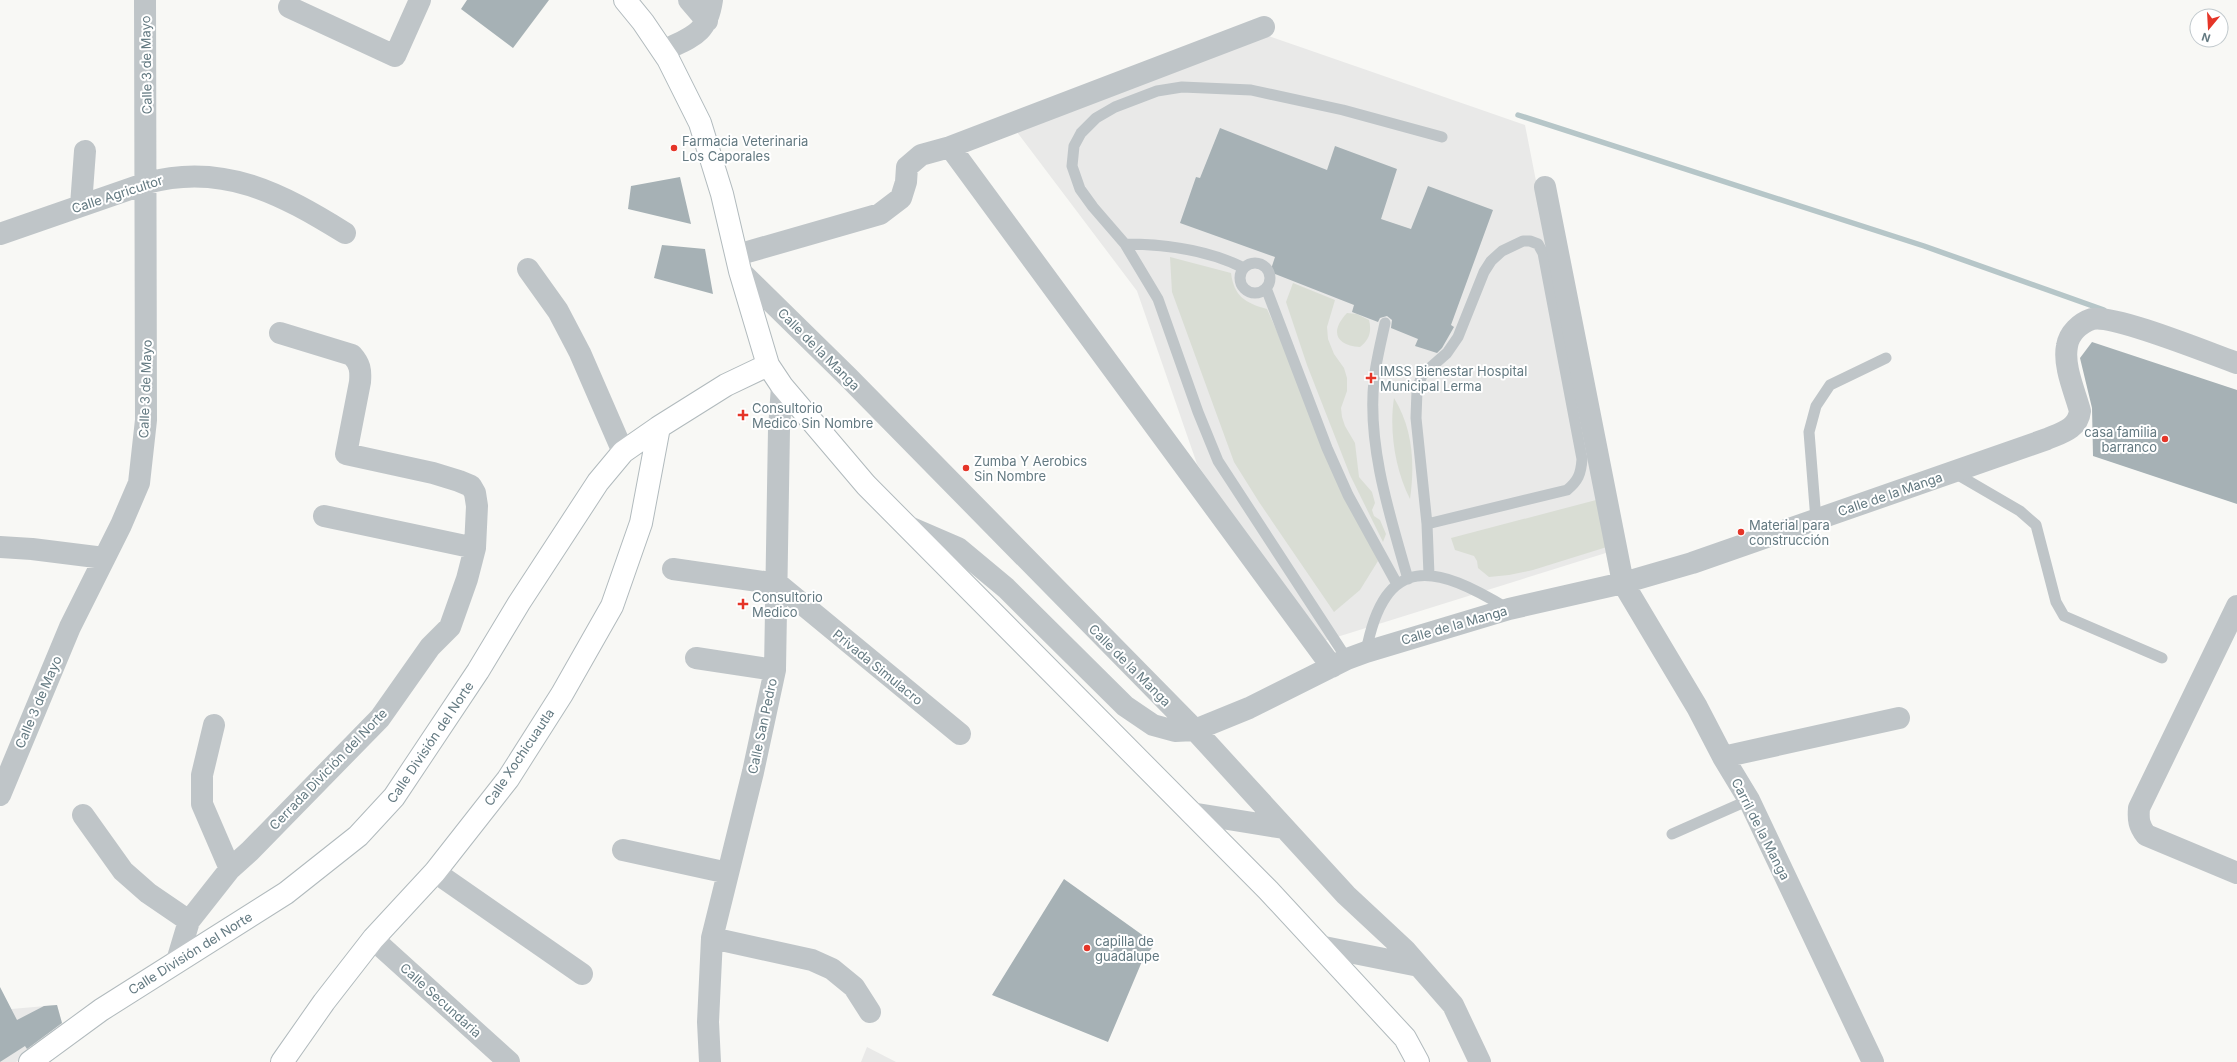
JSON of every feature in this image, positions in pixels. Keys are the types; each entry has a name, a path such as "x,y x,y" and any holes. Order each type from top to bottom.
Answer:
{"main road":[{"path":"625,0 644,22 663,51 700,123 722,194 739,263 768,365 782,386 866,485 1268,890 1405,1038 1418,1062"},
{"name":"Calle División del Norte","path":"30,1062 100,1010 286,893 358,836 394,797 474,677 519,603 598,482 623,452 659,427 726,385 768,365"},
{"name":"Calle Xochicuautla","path":"282,1062 324,1002 373,939 435,872 508,779 562,694 612,606 641,523 659,427"}],"street":[{"name":"Calle 3 de Mayo","path":"0,796 70,627 121,525 139,483 146,420 147,182 145,0"},
{"path":"289,7 395,56 420,0"},
{"path":"689,0 707,21"},
{"path":"663,51 701,30 707,21 712,0"},
{"path":"739,263 880,214 901,198 906,182 907,166 921,155 950,147 1264,27"},
{"path":"950,147 1348,659"},
{"path":"81,205 85,151"},
{"name":"Calle Agricultor","path":"0,234 147,182 170,177 198,175 245,183 303,207 345,233"},
{"name":"Carril de la Manga","path":"1545,187 1623,583 1697,707 1723,757 1749,800 1873,1062"},
{"name":"Calle de la Manga","path":"739,263 848,377 1195,730 1249,708 1348,659 1509,609 1623,583 1692,563 2047,439 2074,426 2079,417 2080,412 2068,365 2066,347 2071,334 2080,325 2093,319 2104,319 2125,323 2237,363"},
{"path":"528,269 558,311 580,353 623,452"},
{"name":"Cerrada Divición del Norte","path":"177,961 189,922 230,869 250,851 380,718 430,647 450,627 467,579 475,548 477,506 475,493 470,486 433,473 346,454 361,370 358,362 352,355 280,333"},
{"name":"Calle San Pedro","path":"710,1062 708,1022 712,938 775,670 778,584 779,429 782,386"},
{"path":"324,516 475,548"},
{"path":"907,526 958,548 1006,588 1125,706 1152,725 1175,731 1195,730 1346,895 1405,950 1453,1004 1480,1062"},
{"path":"0,548 32,549 104,558"},
{"path":"673,568 778,584"},
{"name":"Privada Simulacro","path":"778,584 960,734"},
{"path":"2237,606 2139,808 2138,818 2140,827 2146,835 2237,873"},
{"path":"696,658 775,670"},
{"path":"1723,757 1899,718"},
{"path":"214,725 202,775 202,804 230,869"},
{"path":"1191,813 1284,828"},
{"path":"83,815 123,871 148,893 189,922"},
{"path":"624,850 728,873"},
{"path":"435,872 582,974"},
{"path":"712,938 812,960 832,969 854,987 870,1012"},
{"name":"Calle Secundaria","path":"373,939 509,1062"},
{"path":"1319,946 1419,966"}],"lane":[{"path":"1442,137 1343,110 1251,90 1182,87 1157,90 1115,107 1096,118 1081,133 1074,146 1072,166 1080,189 1093,207 1125,244 1158,299 1198,412 1218,461 1348,659 1370,630 1377,610 1397,584 1408,579 1429,575 1458,582 1473,588 1509,609"},
{"path":"1427,524 1567,490 1576,483 1581,473 1582,459 1543,253 1538,244 1530,241 1523,241 1502,251 1491,261 1484,272 1458,336 1447,353 1422,375 1420,380 1417,390 1416,418 1427,524 1429,575"},
{"path":"1125,244 1172,247 1222,258 1244,268"},
{"path":"1249,264 1262,265 1270,275 1266,288 1261,292 1248,291 1240,280 1240,274 1244,268 1249,264"},
{"path":"1266,288 1327,448 1348,495 1397,584"},
{"path":"1385,323 1374,380 1375,431 1386,498 1408,579"},
{"path":"1816,520 1809,432 1816,406 1830,385 1886,358"},
{"path":"1953,472 2020,511 2036,524 2056,602 2064,616 2162,658"},
{"path":"1672,834 1749,800"}],"shaded area":[{"name":"IMSS Bienestar Hospital Municipal Lerma","path":"1266,35 1525,125 1609,552 1321,642 1197,464 1137,291 1014,128"},
{"path":"1170,257 1231,273 1235,287 1242,297 1253,304 1267,309 1378,561 1360,590 1334,612 1259,502 1234,462 1172,292"},
{"path":"1293,283 1335,300 1327,327 1328,339 1334,354 1344,368 1347,378 1347,391 1341,408 1342,417 1345,426 1355,443 1359,477 1372,492 1375,503 1372,510 1374,516 1380,520 1386,534 1383,542 1350,475 1307,365 1286,302"},
{"path":"1347,313 1357,314 1369,320 1369,335 1366,342 1360,347 1345,343 1340,340 1338,336 1338,326"},
{"path":"1394,398 1409,434 1412,460 1412,486 1410,499 1400,475 1394,450 1392,423"},
{"path":"1600,499 1610,546 1533,570 1489,577 1478,568 1477,561 1474,556 1455,550 1451,538"},
{"path":"57,1005 64,1030 16,1062 0,1062 0,1010"},
{"path":"867,1047 896,1062 861,1062"}],"building":[{"path":"467,0 549,0 513,48 461,9"},
{"name":"IMSS Bienestar Hospital Municipal Lerma","path":"1220,128 1327,170 1335,146 1397,169 1381,219 1411,229 1428,186 1493,210 1451,325 1454,327 1442,348 1437,353 1415,346 1418,339 1391,328 1392,320 1387,316 1380,318 1378,322 1352,312 1354,305 1270,272 1275,257 1180,223 1196,177 1200,178"},
{"path":"680,177 691,224 628,209 631,186"},
{"path":"662,245 705,249 713,294 654,278"},
{"name":"casa familia barranco","path":"2092,342 2237,390 2237,504 2093,456 2092,408 2080,358"},
{"name":"capilla de guadalupe","path":"1064,879 1155,944 1143,959 1108,1042 992,995"},
{"path":"0,987 17,1020 44,1006 57,1005 62,1023 27,1049 25,1046 0,1062"}],"waterway":[{"path":"1518,115 1924,246 2104,310"}],"place":[{"name":"Farmacia Veterinaria Los Caporales","path":"674,148"},
{"name":"IMSS Bienestar Hospital Municipal Lerma","path":"1371,378"},
{"name":"Consultorio Medico Sin Nombre","path":"743,415"},
{"name":"casa familia barranco","path":"2165,439"},
{"name":"Zumba Y Aerobics Sin Nombre","path":"966,468"},
{"name":"Material para construcción","path":"1741,532"},
{"name":"Consultorio Medico","path":"743,604"},
{"name":"capilla de guadalupe","path":"1087,948"}]}
